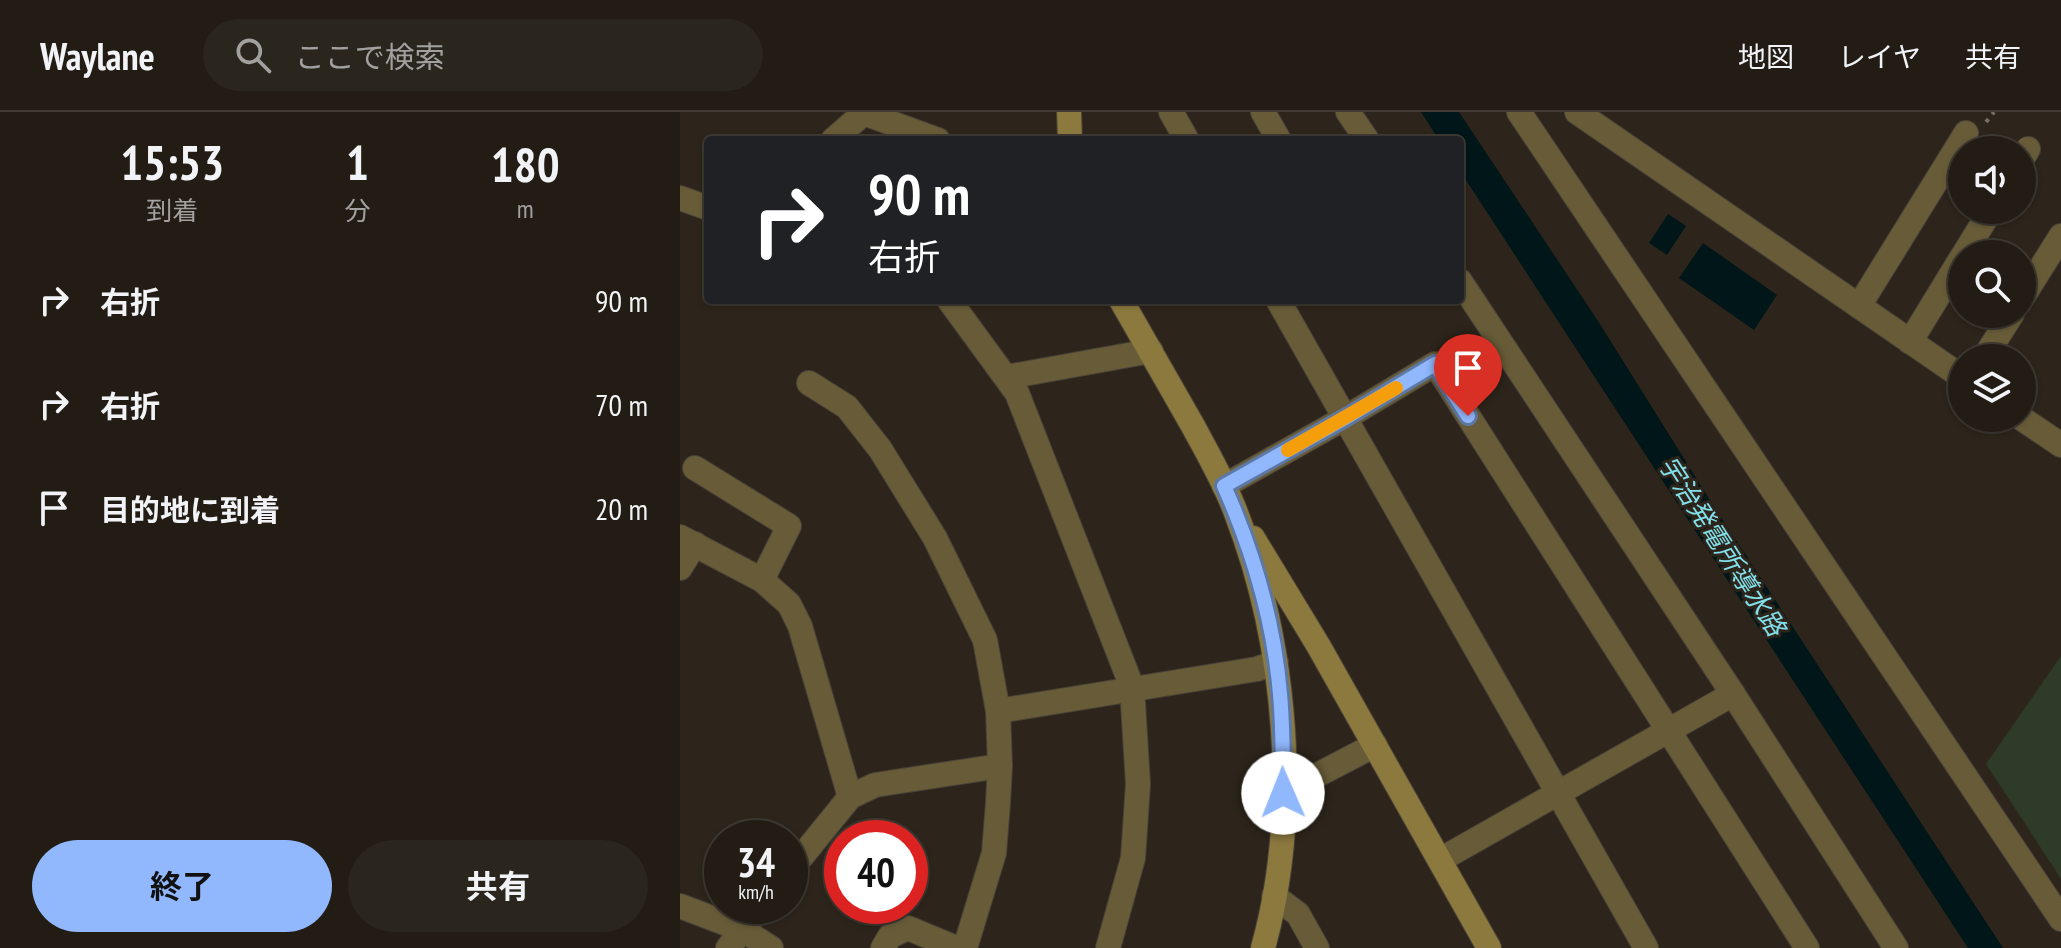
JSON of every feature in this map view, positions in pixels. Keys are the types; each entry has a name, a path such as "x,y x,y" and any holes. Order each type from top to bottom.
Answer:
{"street":[{"path":"837,136 863,112 927,136"},
{"path":"1069,112 1070,136"},
{"path":"1171,112 1185,136"},
{"path":"1263,112 1277,136"},
{"path":"1348,112 1364,136"},
{"path":"1519,112 2061,919"},
{"path":"1577,112 1609,121 1859,306 1948,368"},
{"path":"1859,306 1966,133"},
{"path":"680,198 704,207"},
{"path":"2036,276 2061,236"},
{"path":"1910,342 1948,280"},
{"path":"1464,287 1733,694 1896,948"},
{"path":"952,304 1017,393 1132,687 1138,784 1133,858 1108,948"},
{"path":"1123,304 1224,486 1236,513 1271,631 1283,732 1283,793 1274,896 1263,948"},
{"path":"1280,304 1646,948"},
{"path":"1007,377 1151,351"},
{"path":"1224,486 1435,364 1807,948"},
{"path":"809,383 847,407 880,449 935,538 985,640 998,711 1000,766 994,853 965,948"},
{"path":"2036,428 2061,445"},
{"path":"695,468 789,526 762,580"},
{"path":"1236,513 1283,584 1489,948"},
{"path":"680,568 688,540 762,580 789,604 800,626 850,797"},
{"path":"998,711 1257,669 1276,662 1287,650 1318,645"},
{"path":"1440,860 1733,694"},
{"path":"1283,793 1375,745"},
{"path":"808,849 850,797 875,785 1000,766"},
{"path":"1274,896 1298,914 1317,948"},
{"path":"680,906 735,939 771,948"},
{"path":"883,948 890,936 908,928 956,948"}],"green space":[{"path":"2061,656 2061,879 1986,764"}],"water":[{"name":"宇治発電所導水路","path":"1421,112 1459,112 1598,321 1713,505 2003,948 1968,948 1464,177 1464,136 1436,136"},
{"path":"1668,214 1686,226 1667,255 1649,243"},
{"path":"1703,243 1777,295 1754,330 1679,278"}],"slow traffic":[{"path":"1288,450 1396,388"}],"route":[{"path":"1283,793 1283,732 1271,631 1236,513 1224,486 1435,364 1468,416"}]}
